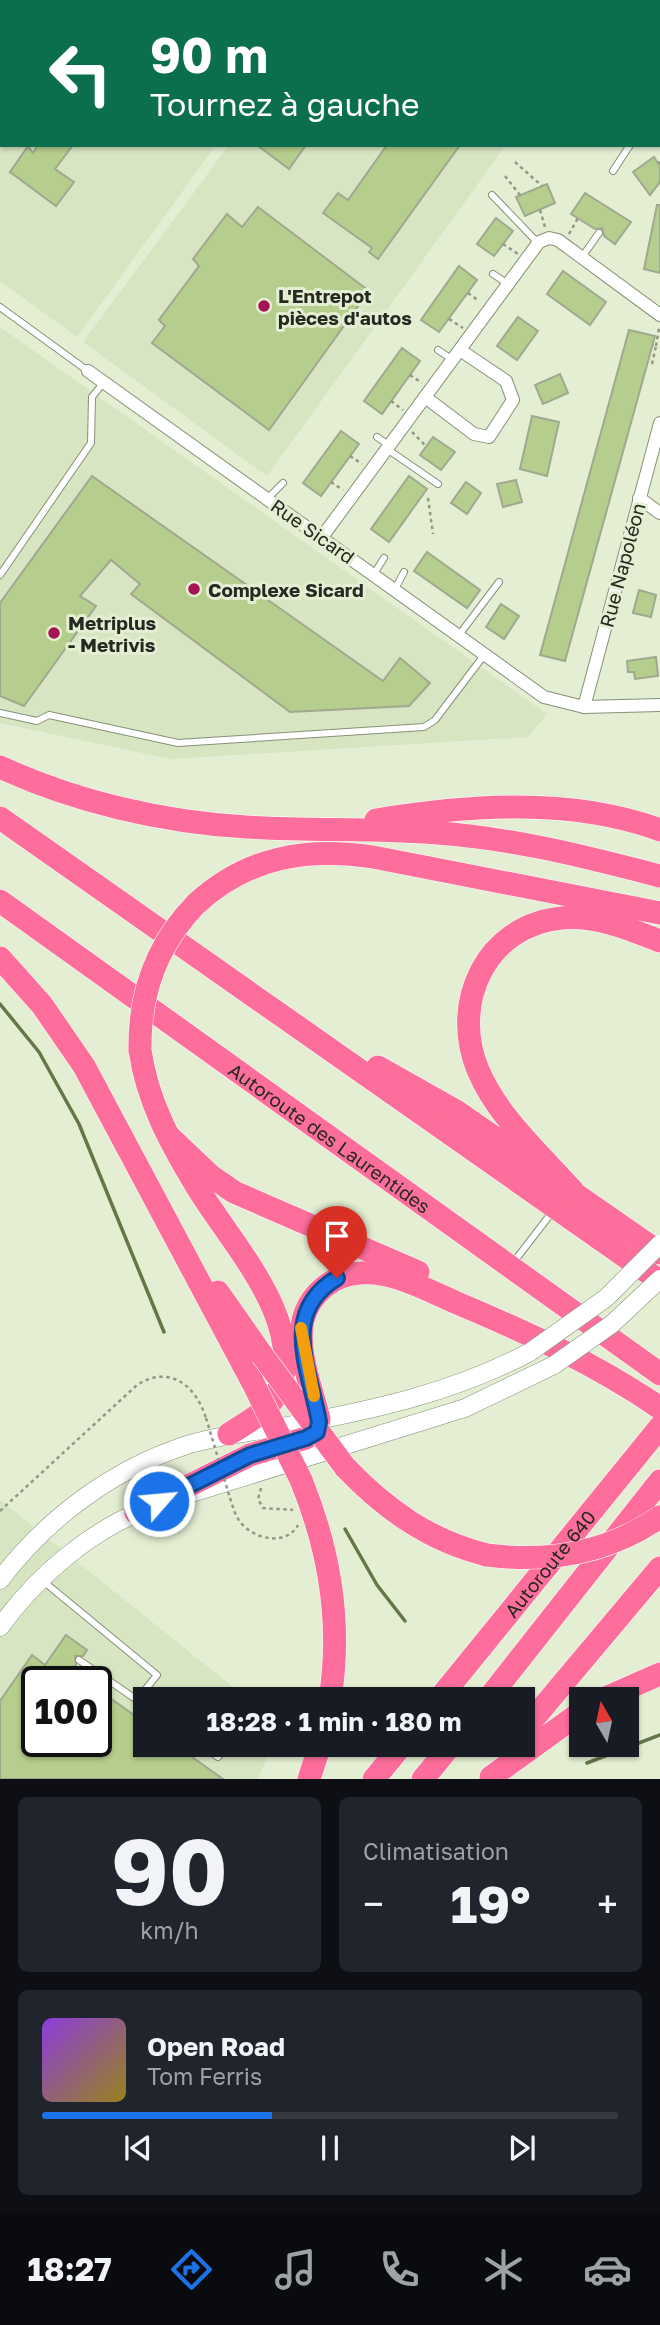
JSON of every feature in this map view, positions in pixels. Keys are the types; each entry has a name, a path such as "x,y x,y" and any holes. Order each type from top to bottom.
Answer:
{"highway":[{"path":"0,767 70,794 141,813 226,825 415,831 488,838 572,853 660,876"},
{"path":"318,829 401,816 548,808 604,814 660,830"},
{"path":"0,818 660,1280"},
{"path":"229,1434 273,1400 282,1380 284,1344 269,1299 197,1187 149,1094 140,1050 144,1000 154,965 173,931 196,904 223,882 264,862 306,852 373,857 660,913"},
{"name":"Autoroute des Laurentides","path":"0,901 658,1373"},
{"path":"573,1191 501,1108 481,1076 468,1030 473,985 486,962 505,941 531,925 552,919 579,918 609,923 660,941"},
{"path":"0,958 42,1005 84,1066 253,1383 301,1480 321,1537 333,1595 335,1658 331,1687"},
{"path":"271,1008 456,1111 660,1252"},
{"path":"171,1138 211,1176 255,1203 568,1338 658,1373"},
{"path":"173,1231 345,1467 383,1503 421,1530 487,1555 528,1559 574,1554 622,1539 660,1517"},
{"path":"136,1512 250,1455 312,1436 317,1432 318,1419 304,1353 304,1317 313,1299 327,1284 359,1273 400,1279 534,1336 588,1363 660,1408"},
{"name":"Autoroute 640","path":"449,1687 660,1427"},
{"name":"Autoroute 640","path":"497,1687 660,1481"},
{"path":"535,1717 660,1568"},
{"path":"630,1687 660,1674"},
{"path":"490,1778 569,1721"},
{"path":"309,1779 316,1757"},
{"path":"374,1779 392,1757"},
{"path":"423,1779 441,1757"},
{"path":"490,1778 505,1757"}],"street":[{"path":"322,537 508,284 543,241 564,244 660,315"},
{"path":"425,397 474,434 491,435 513,400 506,381 456,355"},
{"name":"Rue Sicard","path":"88,370 544,697 584,707 660,705"},
{"name":"Rue Napoléon","path":"584,707 660,423"},
{"path":"639,498 660,513"},
{"path":"0,1580 36,1539 96,1489 163,1454 229,1434 318,1419 441,1392 530,1352 606,1298 660,1244"},
{"path":"0,1627 42,1580 81,1546 136,1512 466,1408 554,1365 620,1318 660,1280"}],"lane":[{"path":"613,171 629,147"},
{"path":"492,195 543,241"},
{"path":"582,257 599,233"},
{"path":"493,274 508,284"},
{"path":"0,307 88,370"},
{"path":"438,350 456,355"},
{"path":"0,575 90,443 92,397 104,382"},
{"path":"377,437 438,484"},
{"path":"267,499 283,482"},
{"path":"374,574 384,558"},
{"path":"395,589 404,572"},
{"path":"458,635 499,582"},
{"path":"0,713 37,721 49,715 178,743 424,727 435,720 485,654"},
{"path":"510,1267 556,1207"},
{"path":"42,1580 157,1675 147,1687"},
{"path":"79,1660 133,1697"}],"path":[{"path":"516,162 542,186"},
{"path":"505,176 520,195"},
{"path":"540,210 543,241"},
{"path":"564,244 578,218"},
{"path":"503,244 526,260"},
{"path":"652,364 660,321"},
{"path":"405,424 426,446"},
{"path":"428,498 433,534"},
{"path":"0,1511 137,1385 149,1379 164,1377 182,1381 198,1397 240,1522 263,1537 276,1538 291,1533 298,1526 298,1516 291,1509 263,1508 258,1499 262,1486"}],"shaded area":[{"path":"0,147 215,147 77,337 0,281"},
{"path":"228,147 505,147 267,476 83,342"},
{"path":"0,327 547,714 528,737 171,759 0,723"},
{"path":"0,1500 233,1687 133,1687 133,1757 267,1757 258,1779 0,1779"}],"building":[{"path":"27,147 33,153 37,147 72,147 55,169 74,182 56,206 10,172"},
{"path":"260,147 305,147 289,169"},
{"path":"386,147 459,147 378,259 369,252 372,248 323,213 338,193 348,200"},
{"path":"654,157 660,166 660,182 650,195 633,172"},
{"path":"547,184 555,203 525,216 516,197"},
{"path":"585,193 631,222 615,244 604,236 602,228 595,229 571,214"},
{"path":"657,205 660,205 660,273 644,269"},
{"name":"L'Entrepot pièces d'autos","path":"258,207 369,291 269,430 152,343 165,326 159,320 199,266 193,259 227,214 242,227"},
{"path":"496,218 513,231 494,256 477,244"},
{"path":"459,266 477,280 439,332 421,320"},
{"path":"563,271 606,302 590,325 547,294"},
{"path":"518,317 538,331 517,360 497,346"},
{"path":"629,330 655,336 565,661 540,655"},
{"path":"402,348 420,361 382,414 364,401"},
{"path":"560,374 568,393 543,404 535,385"},
{"path":"532,416 559,422 547,476 520,469"},
{"path":"341,431 359,444 321,496 303,483"},
{"path":"433,437 455,452 441,470 420,455"},
{"name":"Complexe Sicard","path":"92,476 383,681 400,658 430,683 409,706 290,712 131,594 140,584 111,560 80,596 96,606 24,706 0,696 0,603"},
{"path":"409,476 427,489 389,542 371,529"},
{"path":"516,480 522,502 503,507 497,484"},
{"path":"466,482 481,493 467,514 451,503"},
{"path":"427,552 480,590 467,608 414,571"},
{"path":"639,590 656,595 651,617 633,613"},
{"path":"501,604 519,616 504,639 486,627"},
{"path":"656,657 658,676 635,679 634,672 628,672 627,661"},
{"path":"66,1635 87,1650 83,1656 75,1656 75,1666 24,1666 32,1655 45,1665"},
{"path":"21,1671 21,1757 112,1757 112,1699 133,1714 133,1757 192,1757 223,1779 0,1779 0,1701"}],"waterway":[{"path":"0,1004 39,1052 79,1124 164,1332"},
{"path":"345,1529 377,1585 405,1621"},
{"path":"587,1763 660,1735"}],"slow traffic":[{"path":"301,1328 314,1396"}],"place":[{"name":"L'Entrepot pièces d'autos","path":"264,306"},
{"name":"Complexe Sicard","path":"194,589"},
{"name":"Metriplus - Metrivis","path":"54,633"}],"route":[{"path":"159,1501 250,1455 312,1436 317,1432 319,1422 301,1329 313,1299 320,1290 337,1278"}]}
